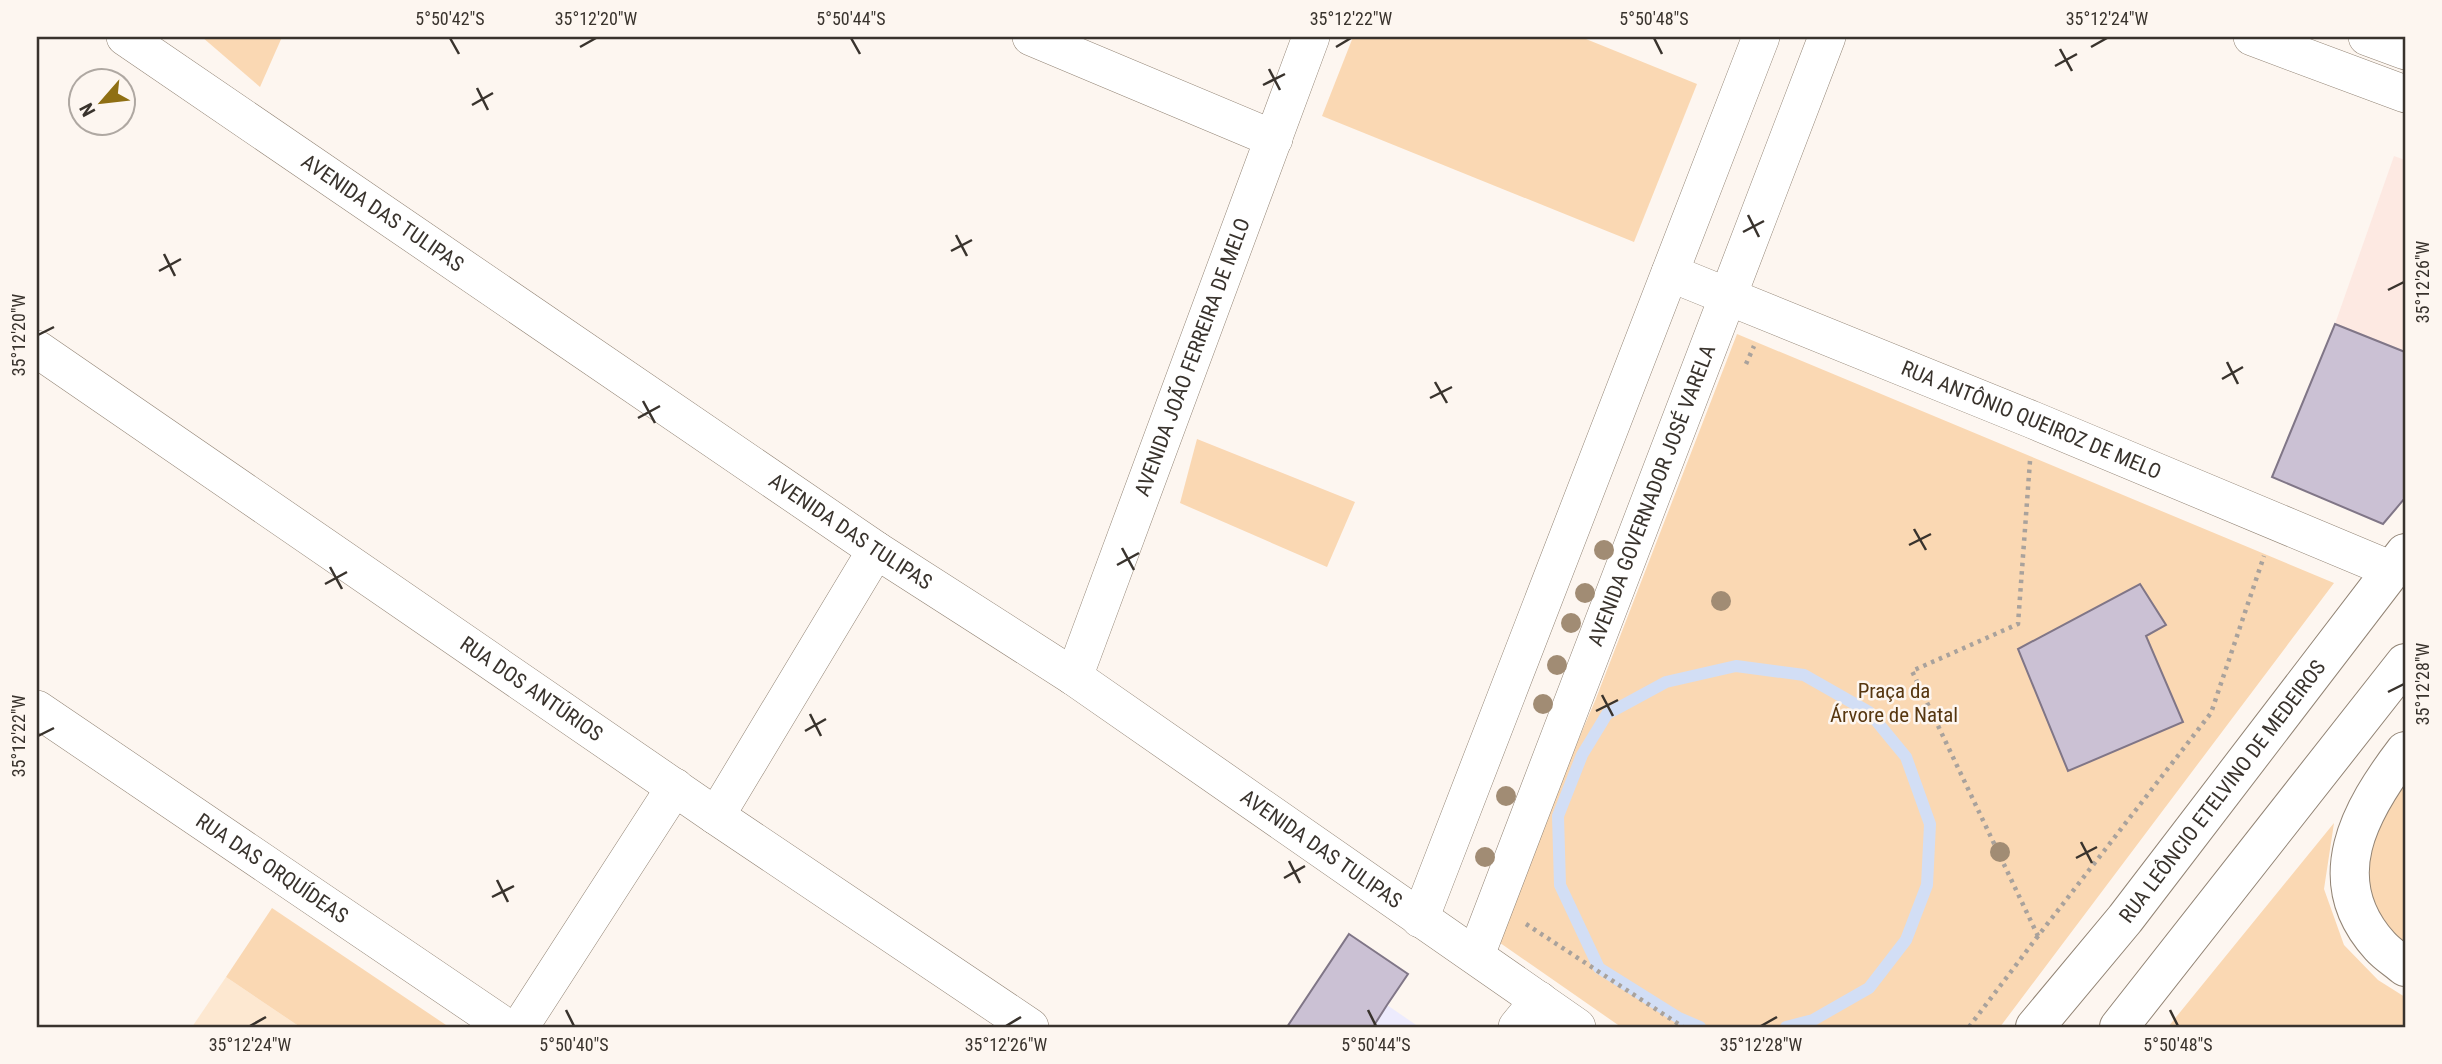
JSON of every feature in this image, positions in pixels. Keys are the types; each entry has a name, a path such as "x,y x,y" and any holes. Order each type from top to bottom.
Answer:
{"main road":[{"name":"RUA LEÔNCIO ETELVINO DE MEDEIROS","path":"2035,1027 2125,919 2398,562"},
{"path":"2119,1027 2405,663"},
{"path":"2405,751 2372,797 2355,833 2348,868 2355,909 2380,946 2405,967"}],"street":[{"name":"AVENIDA DAS TULIPAS","path":"125,37 876,550 1074,677 1476,956 1528,1014 1577,1027"},
{"path":"1031,37 1274,139"},
{"name":"AVENIDA JOÃO FERREIRA DE MELO","path":"1074,677 1311,37"},
{"path":"1420,919 1761,37"},
{"name":"AVENIDA GOVERNADOR JOSÉ VARELA","path":"1476,956 1827,37"},
{"path":"2367,37 2405,51"},
{"path":"2272,40 2405,94"},
{"name":"RUA ANTÔNIO QUEIROZ DE MELO","path":"1670,273 2275,522 2398,562"},
{"name":"RUA DOS ANTÚRIOS","path":"37,349 716,816 1030,1027"},
{"path":"716,816 876,550"},
{"name":"RUA DAS ORQUÍDEAS","path":"37,709 506,1027"},
{"path":"520,1027 675,788"}],"path":[{"path":"1745,366 1756,341"},
{"path":"2033,421 2018,624 1912,671 2038,936"},
{"path":"1969,1027 2211,713 2275,522"},
{"path":"1521,920 1683,1027"}],"shaded area":[{"path":"2394,156 2405,160 2405,352 2335,324"},
{"path":"226,977 300,1027 192,1027"},
{"path":"1387,1005 1419,1027 1373,1027"}],"green space":[{"path":"202,37 282,37 260,87"},
{"path":"1353,37 1581,37 1697,84 1634,242 1322,116"},
{"name":"Praça da Árvore de Natal","path":"1737,334 2334,583 2000,1027 1621,1027 1493,938 1595,701"},
{"path":"1197,439 1355,502 1327,567 1180,503"},
{"path":"2405,777 2405,949 2377,922 2360,873 2361,833"},
{"path":"2334,823 2324,889 2344,945 2378,980 2405,997 2405,1027 2168,1027"},
{"path":"272,908 449,1027 300,1027 226,977"}],"building":[{"path":"2335,324 2405,352 2405,498 2383,524 2272,477"},
{"path":"2140,584 2166,625 2146,636 2183,722 2068,771 2018,649"},
{"path":"1349,934 1408,974 1373,1027 1287,1027"}],"waterway":[{"path":"1700,1027 1679,1018 1599,968 1560,885 1558,816 1582,755 1607,714 1666,682 1736,666 1804,675 1869,712 1906,757 1930,824 1927,885 1906,940 1869,988 1813,1020 1786,1027"}]}
